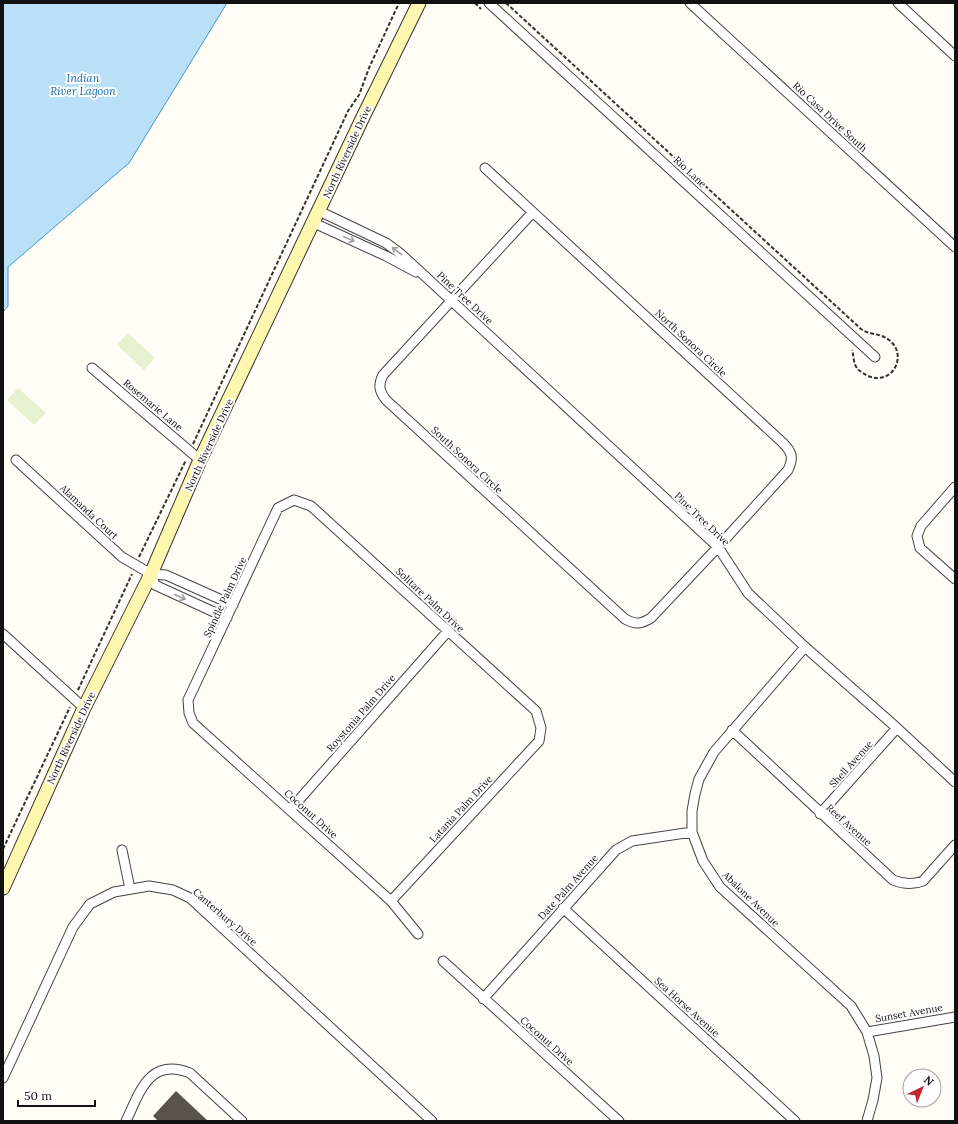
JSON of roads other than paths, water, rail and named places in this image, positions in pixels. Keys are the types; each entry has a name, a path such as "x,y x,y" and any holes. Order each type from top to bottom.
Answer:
{"street":[{"name":"North Riverside Drive","path":"3,888 84,708 152,574 200,460 317,217 363,117 419,3"},
{"name":"Rio Lane","path":"489,3 876,357"},
{"name":"Rio Casa Drive South","path":"690,3 955,247"},
{"path":"898,3 955,56"},
{"name":"North Sonora Circle","path":"485,168 788,448 792,455 791,464 788,470 718,548"},
{"name":"South Sonora Circle","path":"533,212 383,375 379,388 382,395 391,405 625,619 632,623 642,623 651,618 718,548"},
{"name":"Pine Tree Drive","path":"317,217 426,277"},
{"name":"Pine Tree Drive","path":"317,217 386,243 401,254 718,548 748,593 805,647 898,728 955,782"},
{"name":"Rosemarie Lane","path":"92,368 200,460"},
{"name":"Alamanda Court","path":"16,460 122,557 152,574"},
{"path":"955,488 921,526 917,536 920,548 955,579"},
{"name":"Spindle Palm Drive","path":"189,713 188,700 278,508 294,500"},
{"name":"Solitare Palm Drive","path":"294,500 311,506 536,711 541,728"},
{"path":"227,618 155,585 152,574 166,575 233,605"},
{"name":"Roystonia Palm Drive","path":"290,810 448,631"},
{"path":"3,634 84,708"},
{"name":"Abalone Avenue","path":"805,647 714,752 699,779 693,805 692,832 703,861 720,887 851,1006 867,1032 874,1056 877,1078 867,1121"},
{"name":"Coconut Drive","path":"189,713 193,722 390,902 418,934"},
{"name":"Latania Palm Drive","path":"390,902 539,741 541,728"},
{"name":"Shell Avenue","path":"820,814 898,728"},
{"name":"Reef Avenue","path":"732,730 820,814 893,880 902,884 923,881 955,844"},
{"name":"Date Palm Avenue","path":"483,999 616,850 632,840 692,832"},
{"path":"122,850 130,889"},
{"name":"Canterbury Drive","path":"3,1078 73,928 90,904 114,892 149,886 173,890 190,898 432,1121"},
{"name":"Sea Horse Avenue","path":"563,908 795,1121"},
{"name":"Coconut Drive","path":"443,961 483,999 619,1121"},
{"name":"Sunset Avenue","path":"867,1032 955,1017"},
{"path":"126,1121 150,1076 162,1070 180,1069 190,1073 242,1121"}],"water":[{"name":"Indian River Lagoon","path":"3,3 227,3 129,163 8,267 8,306 3,312"}]}
